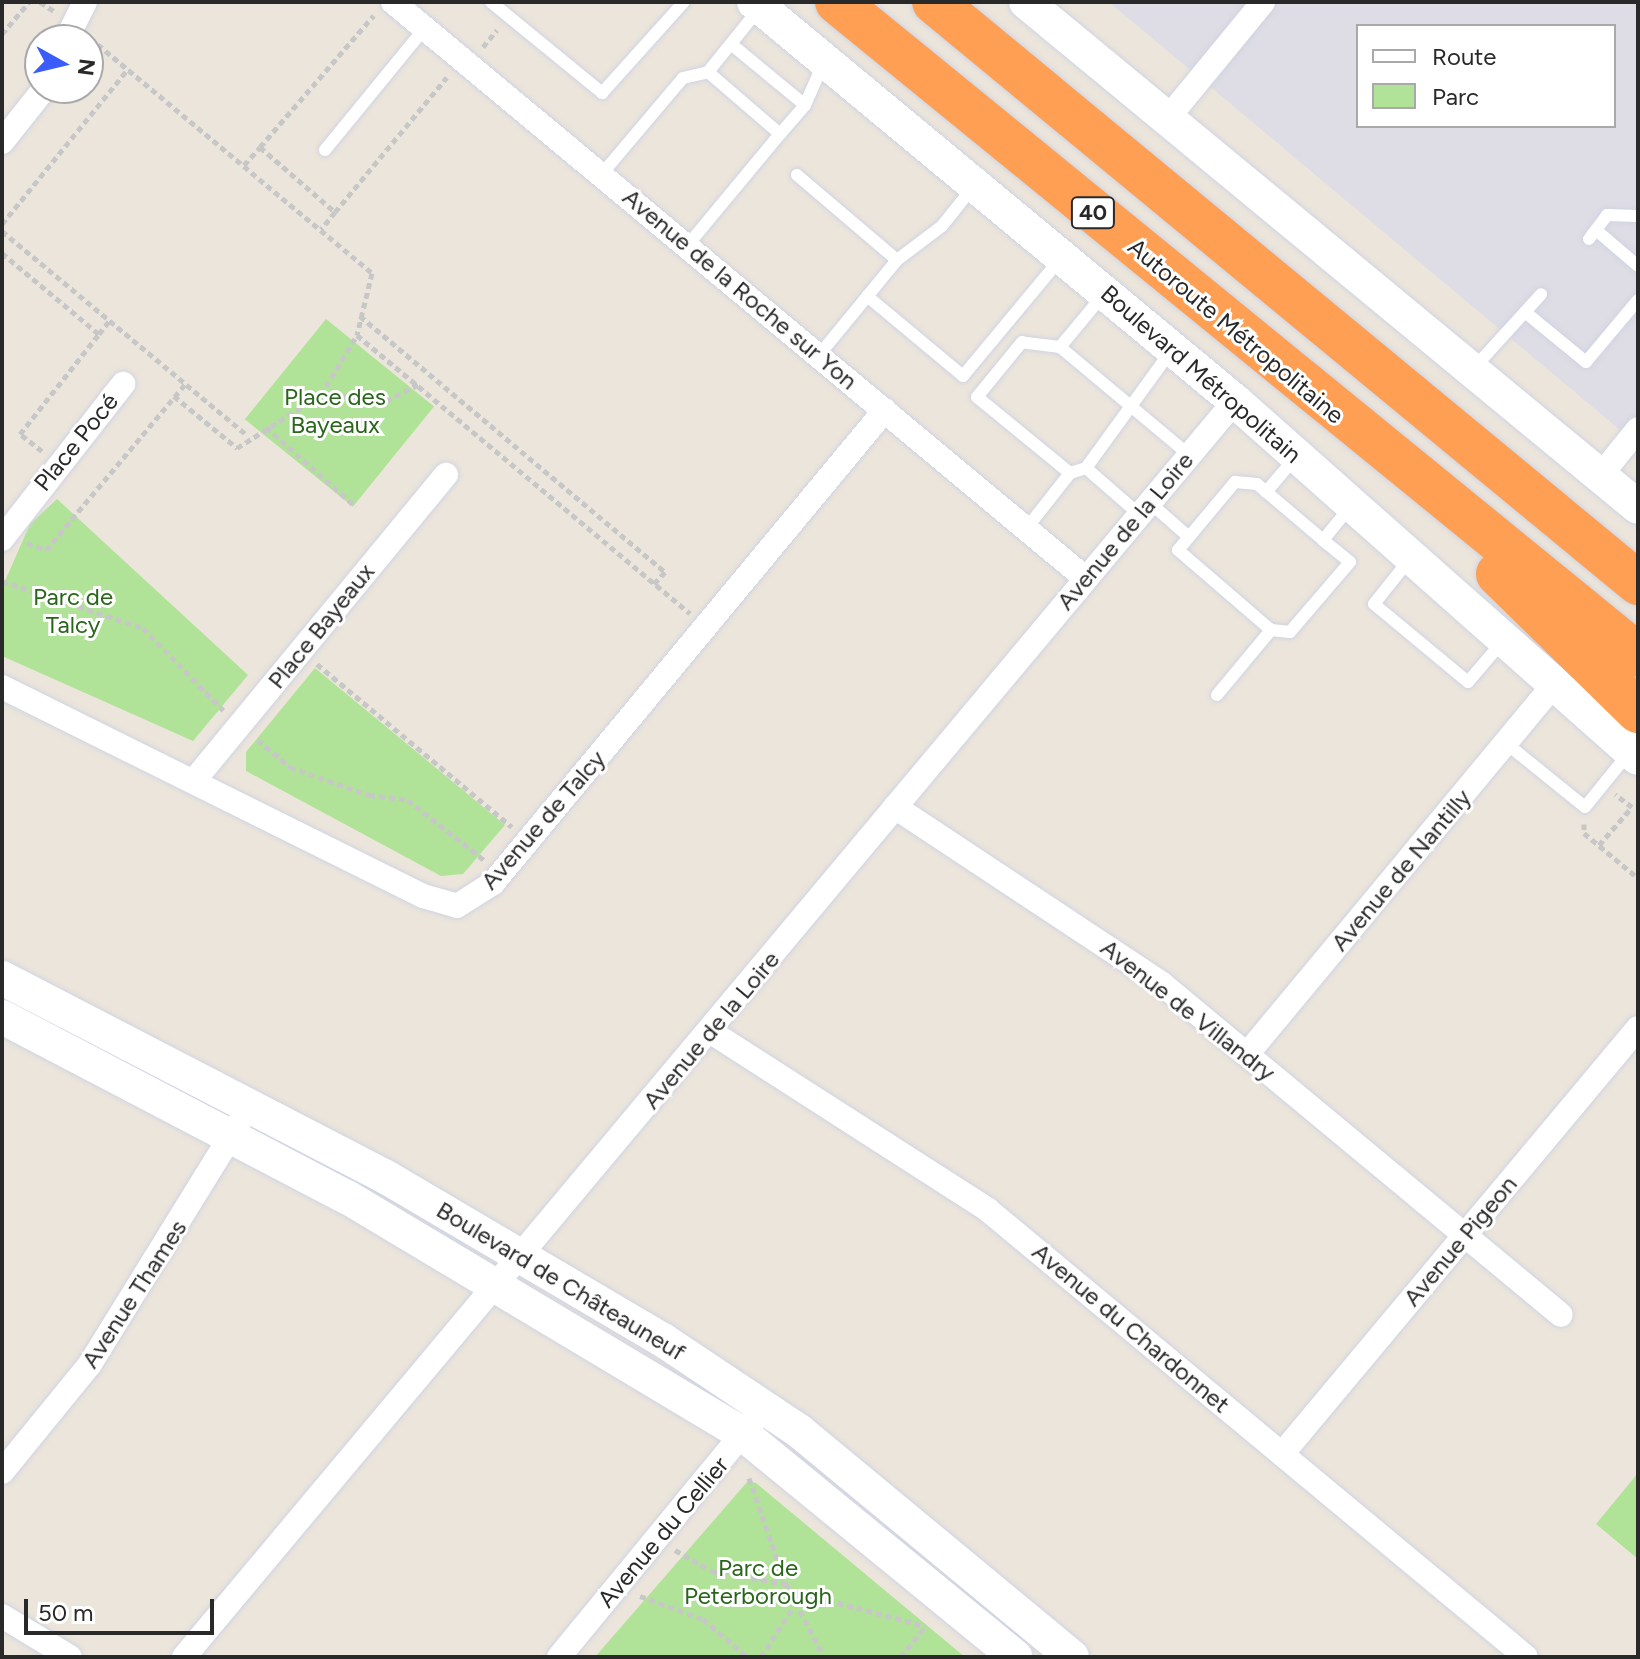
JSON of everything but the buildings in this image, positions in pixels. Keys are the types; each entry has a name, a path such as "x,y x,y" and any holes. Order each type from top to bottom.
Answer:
{"highway":[{"name":"Autoroute Métropolitaine","path":"837,2 1349,425 1638,655"},
{"name":"40","path":"934,2 1638,583"},
{"path":"1349,425 1635,740"}],"street":[{"path":"1026,2 1638,507"},
{"path":"1167,119 1263,2"},
{"name":"Avenue de la Roche sur Yon","path":"394,3 424,29 472,54 601,175 1085,578"},
{"name":"Boulevard Métropolitain","path":"757,5 1235,401 1553,685 1635,740"},
{"path":"2,142 32,104"},
{"name":"Place Pocé","path":"3,536 123,384"},
{"name":"Avenue de la Loire","path":"184,1657 711,1032 1235,401"},
{"name":"Avenue de Talcy","path":"2,687 196,778 440,904 475,898 528,841 885,410"},
{"path":"1600,476 1638,429"},
{"name":"Place Bayeaux","path":"196,778 446,475"},
{"name":"Avenue de Nantilly","path":"1248,1053 1553,685"},
{"name":"Avenue de Villandry","path":"895,807 1078,925 1248,1053 1462,1238 1561,1315"},
{"name":"Boulevard de Châteauneuf","path":"2,978 249,1104 522,1254 764,1405 1072,1657"},
{"name":"Boulevard de Châteauneuf","path":"2,1017 233,1134 500,1284 739,1440 935,1612 1015,1657"},
{"name":"Avenue Pigeon","path":"1282,1454 1638,1028"},
{"name":"Avenue du Chardonnet","path":"711,1032 988,1210 1526,1657"},
{"name":"Avenue Thames","path":"2,1472 90,1364 249,1104"},
{"name":"Avenue du Cellier","path":"559,1657 739,1440 764,1405"},
{"path":"2,1616 70,1657"}],"lane":[{"path":"491,2 602,93 684,2"},
{"path":"601,175 683,78 708,72 757,5"},
{"path":"325,150 424,29"},
{"path":"731,44 805,105"},
{"path":"687,246 805,105 825,60"},
{"path":"708,72 780,134"},
{"path":"797,175 897,260"},
{"path":"819,355 897,260 942,226 975,184"},
{"path":"1638,216 1607,215 1593,234 1638,266"},
{"path":"867,296 963,376 1062,256"},
{"path":"1060,347 1106,292"},
{"path":"1472,371 1541,294"},
{"path":"1525,312 1586,362 1638,300"},
{"path":"1070,473 977,397 1022,342 1060,347 1189,455"},
{"path":"1026,529 1070,473 1086,468 1133,409 1172,349"},
{"path":"1266,492 1297,455"},
{"path":"1086,468 1189,537"},
{"path":"1235,482 1266,492 1350,562 1290,632 1271,630 1178,550 1189,537 1235,482"},
{"path":"1323,540 1352,504"},
{"path":"1411,558 1374,604 1468,682 1503,640"},
{"path":"1217,695 1271,630"},
{"path":"1507,744 1585,807 1635,740"}],"path":[{"path":"2,34 29,2"},
{"path":"244,165 394,3"},
{"path":"74,21 372,273 357,335 320,395 247,435 237,448 174,396"},
{"path":"321,229 472,54 501,26"},
{"path":"2,224 128,69"},
{"path":"260,147 335,212"},
{"path":"2,231 247,435"},
{"path":"2,253 99,334"},
{"path":"360,316 665,572 654,584"},
{"path":"58,464 20,434 110,320"},
{"path":"357,335 706,627"},
{"path":"3,536 46,550 186,383"},
{"path":"320,395 386,401 418,385"},
{"path":"266,427 356,507"},
{"path":"2,581 143,628 240,724 290,767 369,795 408,800 501,873"},
{"path":"302,649 528,841"},
{"path":"1599,845 1632,807"},
{"path":"1584,833 1638,878"},
{"path":"739,1440 788,1587 824,1657"},
{"path":"656,1539 712,1571 935,1612 901,1657"},
{"path":"616,1588 703,1619 747,1657"},
{"path":"761,1657 795,1603"}],"shaded area":[{"path":"1109,2 1638,2 1638,445"}],"green space":[{"name":"Place des Bayeaux","path":"326,319 434,406 353,507 245,419"},
{"name":"Parc de Talcy","path":"57,499 248,675 193,741 2,656 2,588 30,524"},
{"path":"315,668 505,825 463,874 441,876 246,771 246,752"},
{"path":"1638,1473 1638,1559 1596,1524"},
{"name":"Parc de Peterborough","path":"748,1481 756,1483 965,1657 595,1657"}]}
